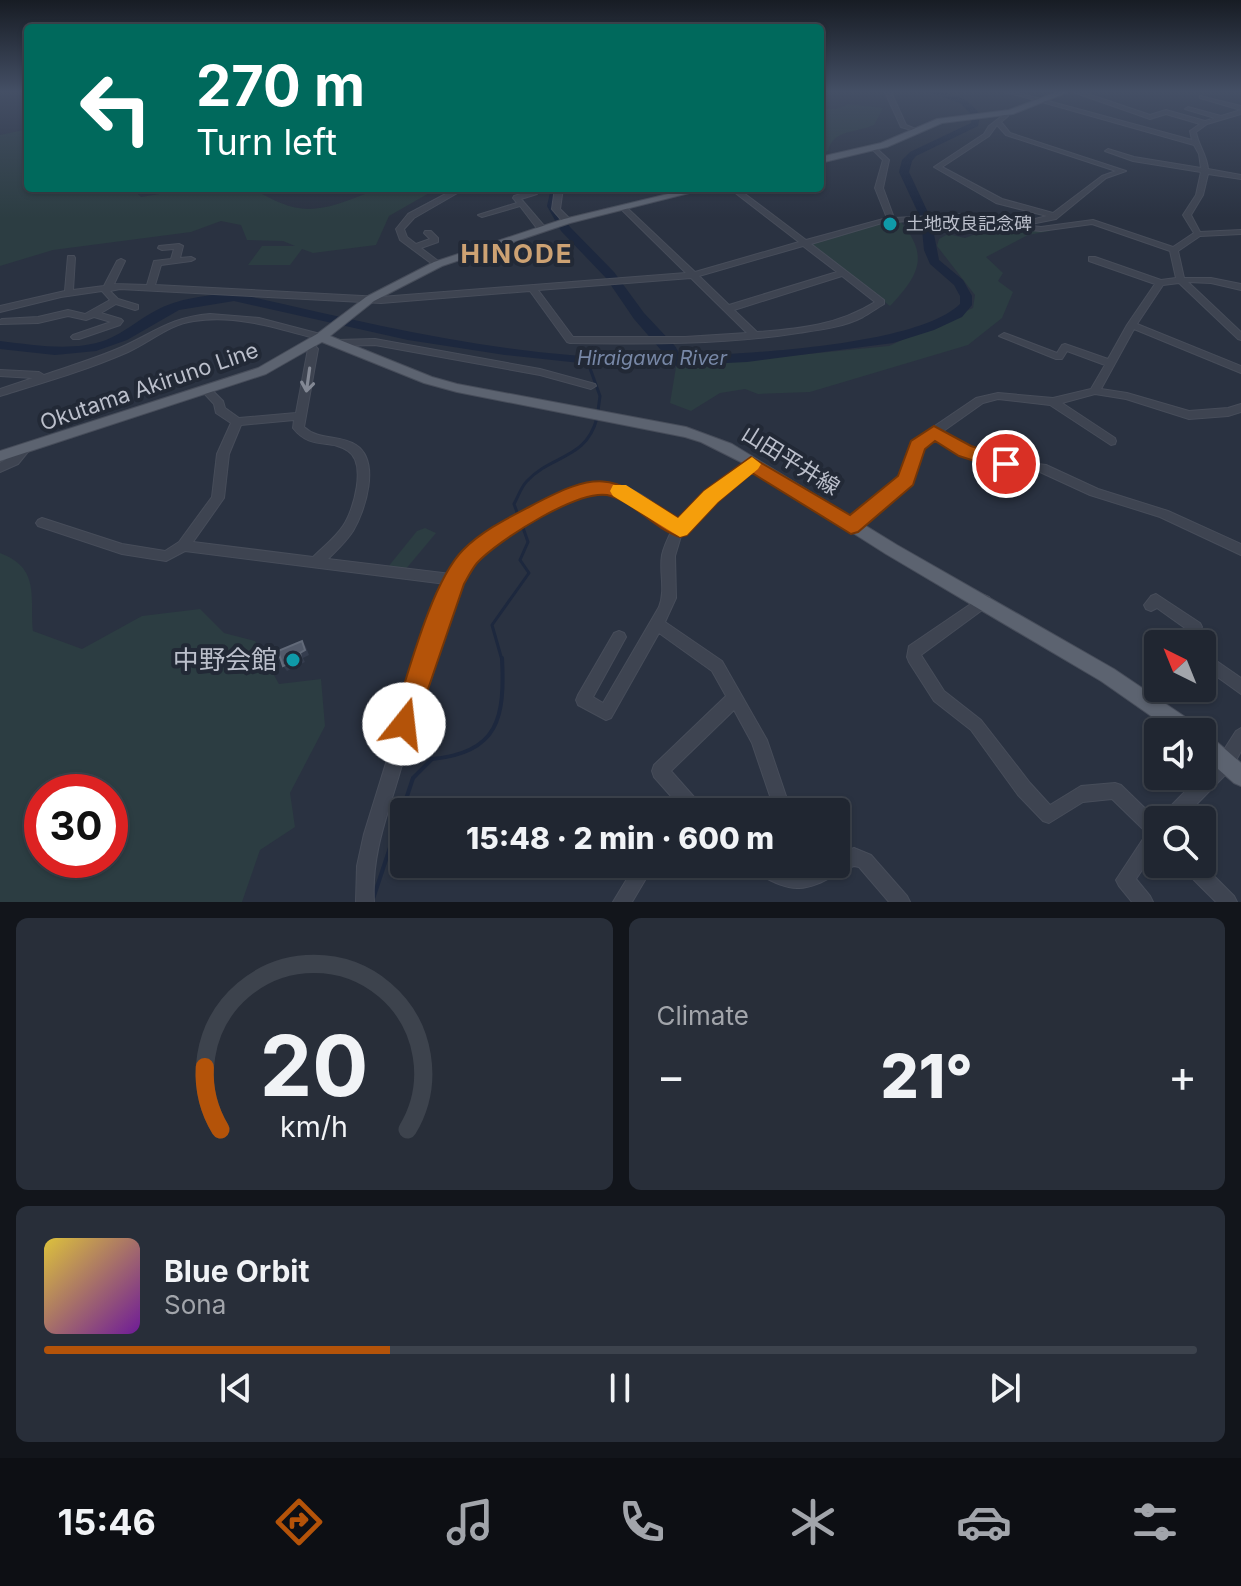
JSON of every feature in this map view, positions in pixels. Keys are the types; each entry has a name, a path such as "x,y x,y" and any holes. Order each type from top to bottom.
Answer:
{"main road":[{"path":"824,159 874,148 908,134"},
{"name":"Okutama Akiruno Line","path":"0,456 262,371 324,339 370,299 438,264 567,221 687,192"},
{"name":"山田平井線","path":"324,339 428,380 698,435 1087,662 1169,718"},
{"path":"1216,754 1234,769"}],"street":[{"path":"988,134 937,167 999,201 1054,216"},
{"path":"1008,134 1122,170 1121,173 1104,177 1054,216 1041,222 1022,222 1019,227"},
{"path":"1163,134 1194,143"},
{"path":"1193,134 1194,143 1202,155 1202,195 1187,215 1198,234"},
{"path":"874,148 886,160 879,188 894,219"},
{"path":"1108,151 1133,159 1241,177"},
{"path":"438,264 399,233 401,225 455,192"},
{"path":"526,192 518,196 520,204 542,229"},
{"path":"558,192 556,209 567,221"},
{"path":"532,288 570,340 697,341 754,335 839,323 869,312 881,302 738,192"},
{"path":"482,215 520,204"},
{"path":"624,207 754,335"},
{"path":"0,309 69,292 107,287 151,286 370,299 693,275 894,219 945,216 970,216 1019,227 1049,228 1086,221 1098,222 1174,250"},
{"path":"1174,250 1198,234 1241,232"},
{"path":"415,247 435,240 428,233"},
{"path":"162,248 182,246 175,261"},
{"path":"1174,250 1180,279 1241,337"},
{"path":"69,292 67,278 71,258"},
{"path":"151,286 157,263 191,259"},
{"path":"1092,259 1160,283 1180,279 1225,281 1241,287"},
{"path":"107,287 121,261"},
{"path":"727,309 843,273"},
{"path":"1095,391 1109,363 1160,283"},
{"path":"107,287 115,301 135,307"},
{"path":"2,322 38,320 68,313 86,317 115,301"},
{"path":"76,337 118,321 94,314"},
{"path":"0,393 118,352 174,323 192,318 262,322 324,339 375,342 540,372 588,385"},
{"path":"1132,325 1241,370"},
{"path":"1004,336 1059,357 1065,347 1109,363"},
{"path":"315,563 349,528 357,509 363,467 359,455 348,445 306,437 298,428 313,349 324,339"},
{"path":"0,373 52,374"},
{"path":"207,391 219,403 220,410 237,422 299,416"},
{"path":"851,526 907,480 917,445 980,400 992,397 1053,402 1095,391 1127,396 1189,415 1241,408"},
{"path":"1053,402 1111,441"},
{"path":"42,523 122,549 166,556 183,546 218,498 223,454 237,422"},
{"path":"934,432 965,451 1006,464 1042,468 1094,492 1164,514 1241,550"},
{"path":"0,468 26,452 26,448"},
{"path":"619,637 583,700 606,713 669,599 671,586 666,569 671,545 680,529 711,497 751,464"},
{"path":"365,902 366,846 384,805 411,697 455,580 480,546 544,506 587,488 607,488 630,496 680,529"},
{"path":"183,546 455,580"},
{"path":"1151,605 1156,600 1195,627 1192,630"},
{"path":"984,601 914,651 914,657 939,696 976,725 1049,815 1081,794 1115,791 1144,819"},
{"path":"657,624 717,666 759,740 779,798"},
{"path":"1216,668 1241,687"},
{"path":"684,798 660,771 734,699"},
{"path":"1187,806 1234,769 1241,736"},
{"path":"1144,852 1125,880 1144,902"},
{"path":"850,859 854,857 865,861 901,902"},
{"path":"622,902 637,878"},
{"path":"791,878 798,881 814,878"},
{"path":"1204,878 1228,902"}],"shaded area":[{"path":"24,134 24,192 136,192 141,197 175,192 258,192 292,207 313,209 334,205 365,194 364,192 431,192 389,216 376,245 313,253 302,249 290,265 248,265 262,246 295,246 283,241 247,240 241,225 221,221 191,232 53,250 0,266 0,135"},
{"path":"824,134 843,134 835,139 828,151 824,152"},
{"path":"900,221 915,245 917,265 908,285 890,306 810,244 880,224"},
{"path":"997,226 1041,226 1050,231 1028,235 986,257 1003,273 998,281 1013,292 1002,318 968,345 810,392 758,394 745,389 720,393 691,411 670,403 676,367 889,346 973,308 975,295 937,246 939,239 948,234 965,238"},
{"path":"425,528 436,533 405,570 388,567 417,531"},
{"path":"0,553 13,559 27,575 32,595 33,631 82,649 142,616 200,609 224,633 255,641 279,684 321,679 325,726 290,793 295,827 260,850 242,902 0,902"}],"building":[{"path":"302,641 305,650 300,653 301,657 283,666 278,651"}],"waterway":[{"name":"Hiraigawa River","path":"676,361 747,358 893,339 957,314 966,305 966,296 959,283 934,261 926,219 904,172 907,160 913,154 954,134"},
{"path":"555,192 552,206 565,229 610,275 639,316 670,349 676,361"},
{"name":"Hiraigawa River","path":"0,345 55,350 96,347 122,338 175,307 234,297 408,336 505,351 627,363 676,361"},
{"path":"587,360 600,396 598,411"},
{"path":"518,515 514,504 525,483 585,442 597,418"},
{"path":"502,660 492,625 529,573 520,560 528,542 521,522"},
{"path":"372,902 413,778 432,759 472,749 493,728 502,698 502,658"}],"slow traffic":[{"path":"619,491 680,529 711,497 752,464"}],"place":[{"name":"土地改良記念碑","path":"890,224"},
{"name":"中野会館","path":"293,660"}],"district":[{"name":"HINODE","path":"517,254"}],"route":[{"path":"404,724 441,613 469,557 501,531 544,506 587,488 617,489 680,529 711,497 751,464 851,526 907,480 917,445 934,432 965,451 1006,464"}]}
